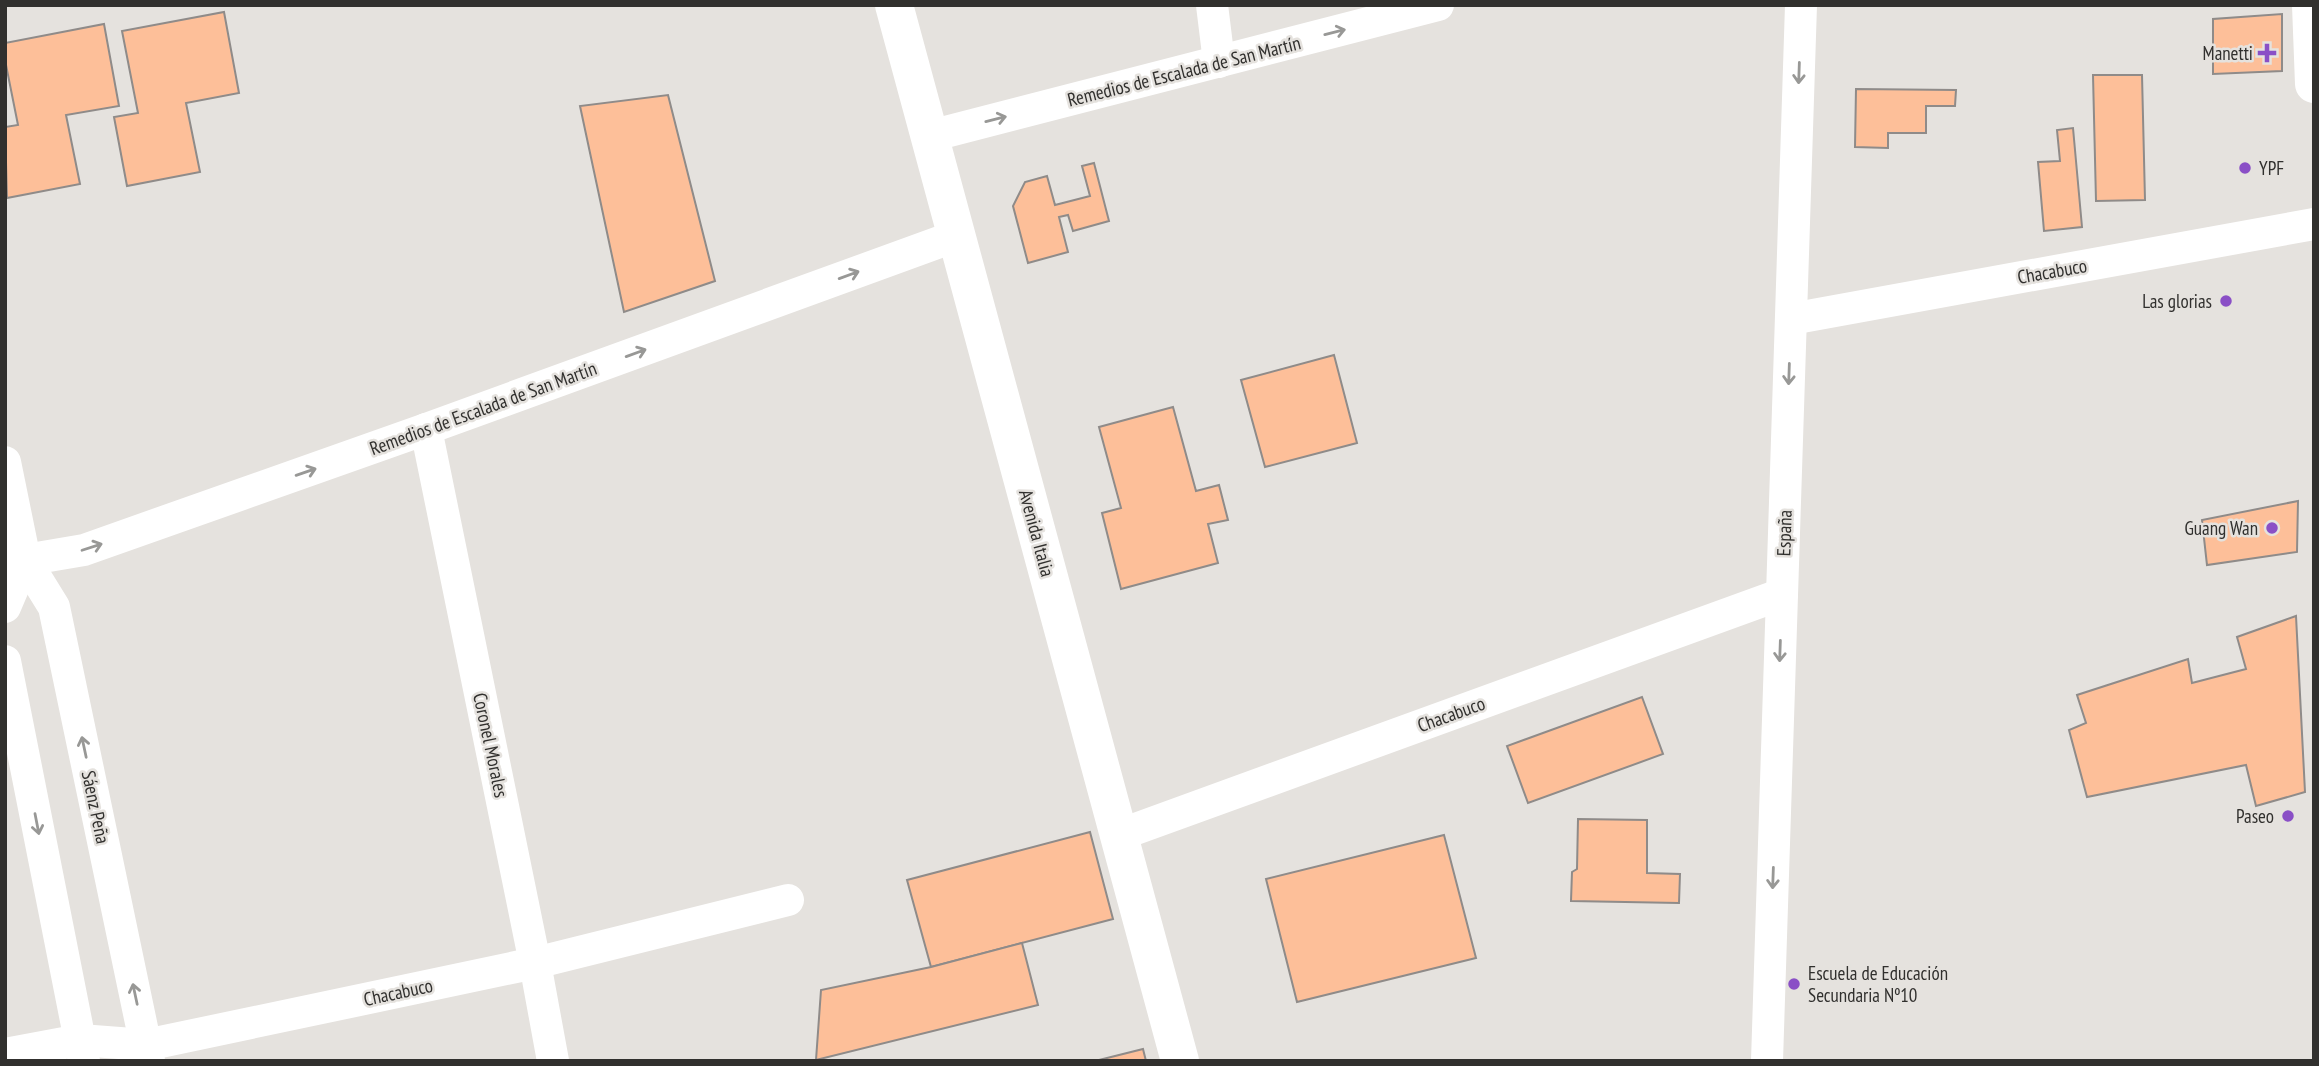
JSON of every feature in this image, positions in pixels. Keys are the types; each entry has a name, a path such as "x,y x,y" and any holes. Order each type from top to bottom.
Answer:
{"street":[{"name":"Avenida Italia","path":"894,5 1180,1061"},
{"path":"1212,5 1219,62"},
{"name":"Remedios de Escalada de San Martín","path":"930,136 1438,5"},
{"name":"España","path":"1767,1061 1801,5"},
{"path":"2311,5 2314,84"},
{"name":"Chacabuco","path":"1791,319 2314,224"},
{"name":"Remedios de Escalada de San Martín","path":"15,560 84,550 956,236"},
{"name":"Coronel Morales","path":"426,429 553,1061"},
{"name":"Sáenz Peña","path":"5,462 15,560 54,607 148,1053"},
{"path":"5,607 15,560"},
{"name":"Chacabuco","path":"1119,835 1782,594"},
{"path":"5,661 82,1050"},
{"name":"Chacabuco","path":"5,1054 82,1050 148,1053 535,963 788,900"}],"building":[{"path":"224,12 239,93 186,103 200,172 127,186 114,117 138,113 122,31"},
{"path":"2282,14 2282,71 2213,74 2213,19"},
{"path":"104,24 119,106 66,115 80,184 7,198 5,127 18,125 5,60 5,43"},
{"path":"2093,75 2142,75 2145,200 2096,201"},
{"path":"1856,89 1956,90 1955,106 1926,106 1926,133 1888,133 1888,148 1855,147"},
{"path":"668,95 715,281 624,312 580,106"},
{"path":"2073,128 2082,227 2044,231 2038,162 2060,161 2057,130"},
{"path":"1094,163 1109,221 1073,231 1068,215 1059,217 1068,252 1028,263 1013,206 1025,182 1047,176 1055,205 1090,196 1082,166"},
{"path":"1334,355 1357,443 1265,467 1241,380"},
{"path":"1173,407 1196,491 1219,485 1228,520 1208,524 1218,563 1121,589 1102,513 1121,508 1099,427"},
{"path":"2298,501 2297,552 2207,565 2202,520"},
{"path":"2296,616 2305,792 2256,806 2246,765 2087,797 2069,730 2086,723 2077,695 2188,659 2192,683 2246,669 2237,637"},
{"path":"1642,697 1663,754 1528,803 1507,746"},
{"path":"1578,819 1647,820 1647,873 1680,874 1679,903 1571,901 1572,872 1577,869"},
{"path":"1090,832 1113,919 931,967 907,880"},
{"path":"1444,835 1476,958 1297,1002 1266,879"},
{"path":"1022,943 1038,1005 816,1060 821,990 931,967"},
{"path":"1143,1049 1146,1061 1095,1061"}],"place":[{"name":"Manetti","path":"2267,53"},
{"name":"YPF","path":"2245,168"},
{"name":"Las glorias","path":"2226,301"},
{"name":"Guang Wan","path":"2272,528"},
{"name":"Paseo","path":"2288,816"},
{"name":"Escuela de Educación Secundaria Nº10","path":"1794,984"}]}
